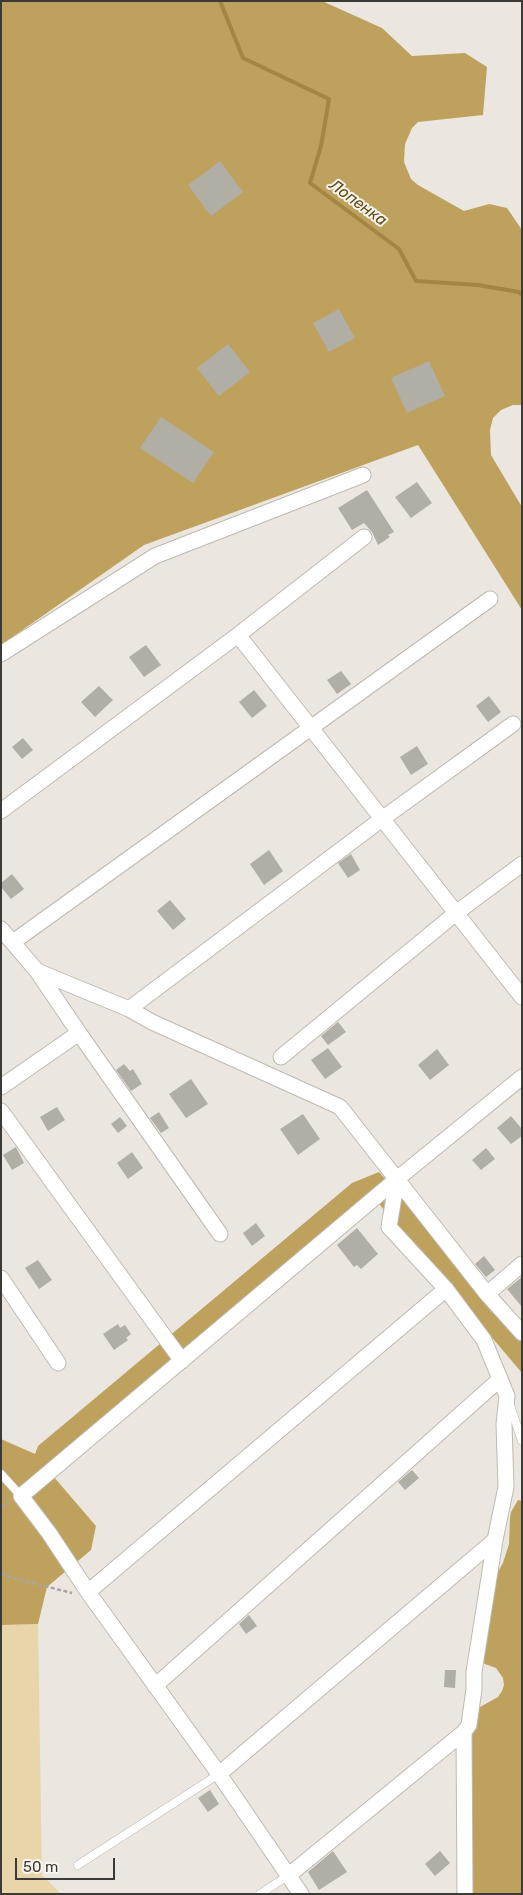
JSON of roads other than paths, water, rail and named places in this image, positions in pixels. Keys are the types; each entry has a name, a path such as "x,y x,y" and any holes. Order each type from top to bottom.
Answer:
{"street":[{"path":"1,654 155,556 363,475"},
{"path":"1,811 238,635 364,537"},
{"path":"13,942 490,599"},
{"path":"238,635 522,997"},
{"path":"129,1009 382,819 514,724"},
{"path":"281,1057 456,913 522,864"},
{"path":"1,929 37,971 220,1234"},
{"path":"37,971 129,1009 152,1022 340,1107 486,1294 522,1333"},
{"path":"1,1087 79,1033"},
{"path":"301,1894 219,1774 155,1686 80,1592 49,1533 21,1496 397,1179 522,1078"},
{"path":"1,1110 182,1361"},
{"path":"289,1875 464,1732 469,1725 474,1689 474,1672 494,1540 506,1486 504,1424 507,1396 484,1340 446,1289 390,1227 397,1179"},
{"path":"486,1294 522,1264"},
{"path":"1,1278 58,1362"},
{"path":"80,1592 446,1289"},
{"path":"155,1686 500,1379"},
{"path":"219,1774 494,1540"},
{"path":"464,1732 465,1894"}],"lane":[{"path":"507,1396 522,1441"},
{"path":"1,1474 21,1496"},
{"path":"78,1865 219,1774"},
{"path":"260,1894 289,1875"}],"waterway":[{"name":"Лопенка","path":"220,1 243,58 329,99 321,146 310,183 399,249 416,281 478,285 519,292 522,295"}]}
